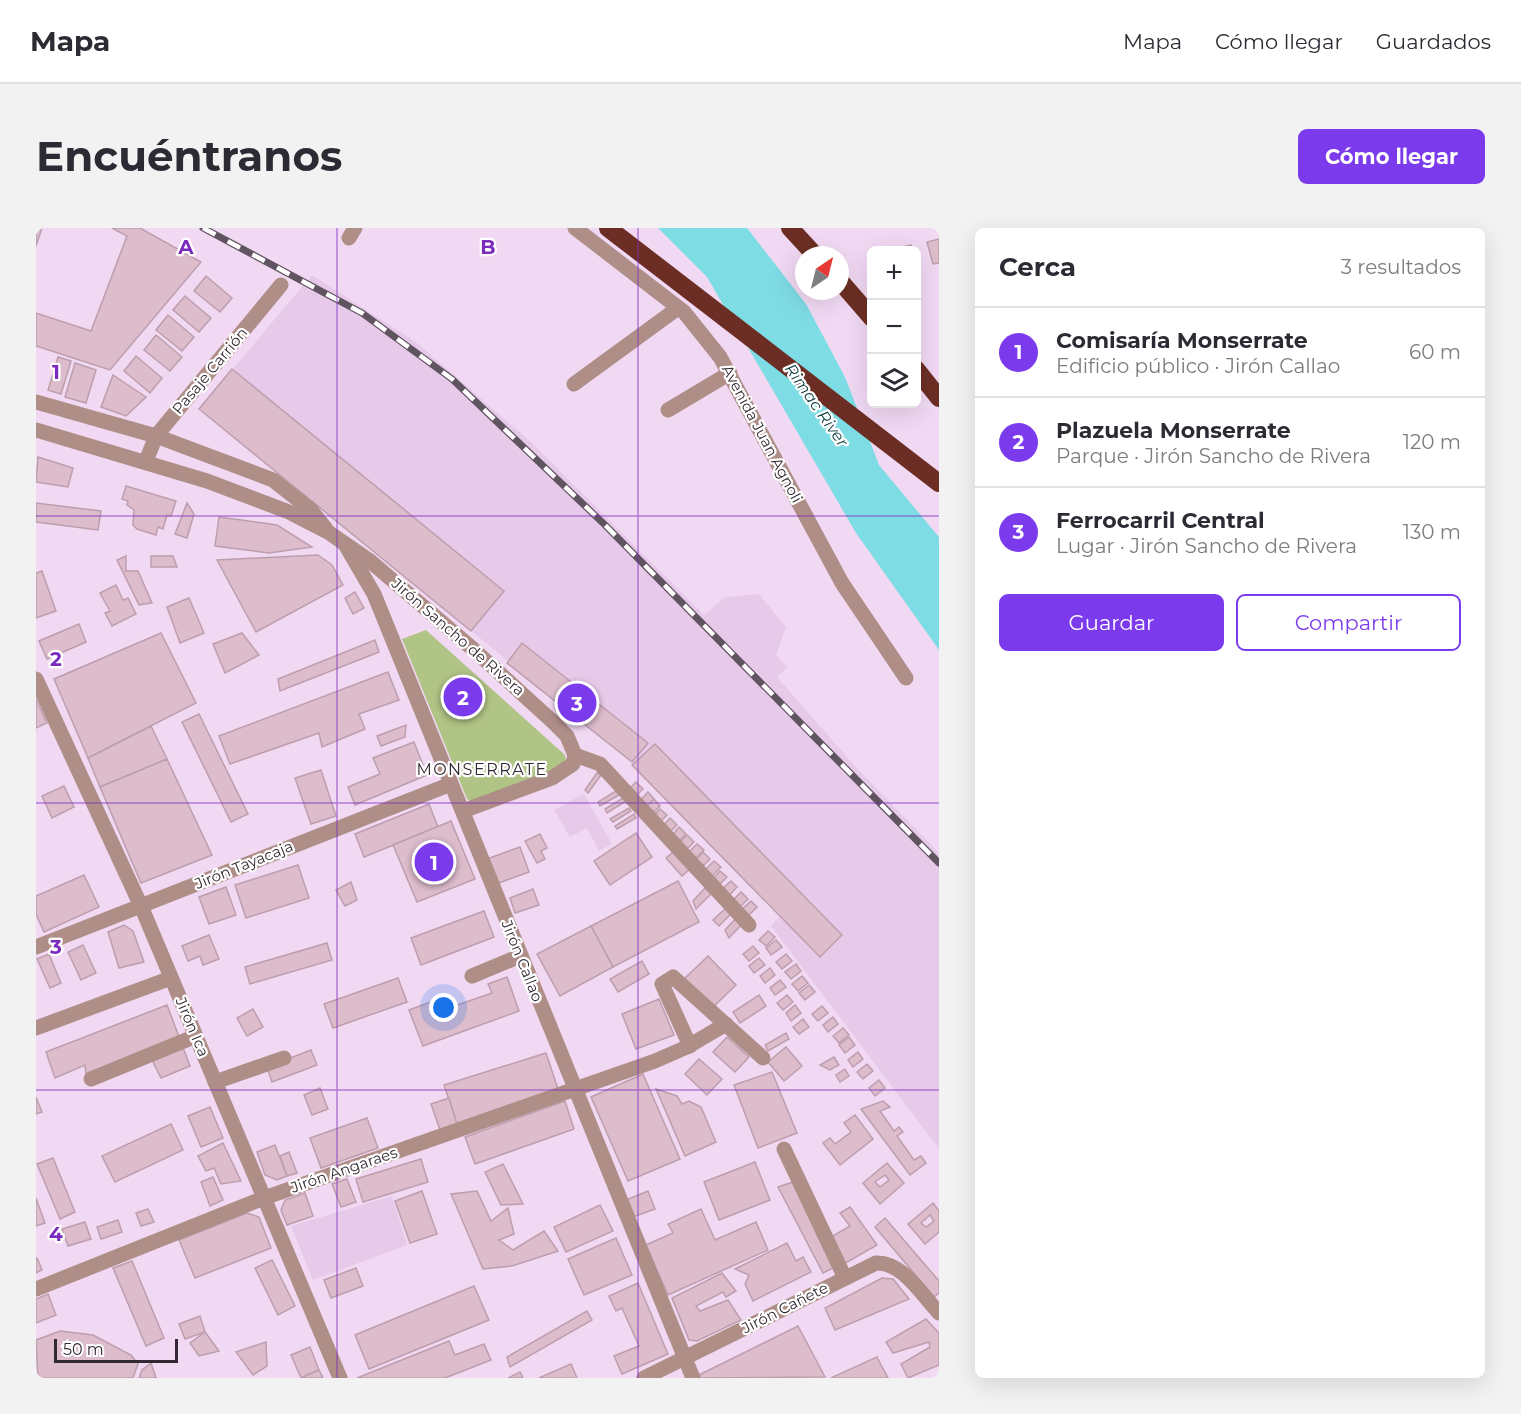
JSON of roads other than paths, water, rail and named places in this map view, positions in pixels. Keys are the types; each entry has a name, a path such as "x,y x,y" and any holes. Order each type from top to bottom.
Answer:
{"highway":[{"path":"608,228 939,483"},
{"path":"790,228 807,246"},
{"path":"849,291 867,312"},
{"path":"921,375 939,398"}],"street":[{"name":"Avenida Juan Agnoli","path":"575,228 678,308 720,357 842,583 906,678"},
{"name":"Pasaje Carrión","path":"146,461 156,436 281,285"},
{"path":"574,384 678,308"},
{"path":"668,410 730,374"},
{"name":"Jirón Sancho de Rivera","path":"36,402 156,436 273,480 311,510 328,531 378,568 552,720 567,736 575,755"},
{"name":"Jirón Sancho de Rivera","path":"36,430 146,461 255,499 328,531"},
{"name":"Jirón Callao","path":"346,546 374,594 693,1378"},
{"name":"Jirón Ica","path":"36,679 141,906 340,1378"},
{"path":"463,811 552,778 573,764 575,755 600,764 749,925"},
{"name":"Jirón Tayacaja","path":"36,947 451,784"},
{"path":"472,976 520,956"},
{"path":"36,1028 171,978"},
{"path":"690,1046 663,982 676,978 763,1058"},
{"name":"Jirón Angaraes","path":"36,1289 264,1198 655,1061 690,1046 726,1024"},
{"path":"91,1079 196,1036"},
{"path":"215,1082 284,1058"},
{"path":"784,1149 845,1278"},
{"name":"Jirón Cañete","path":"644,1378 876,1263 886,1262 898,1269 939,1313"}],"water":[{"name":"Rimac River","path":"658,228 747,228 795,290 795,300 803,300 806,304 845,377 879,465 939,537 939,650 856,533 707,277"}],"railway":[{"path":"203,228 362,313 452,379 604,524 939,863"}],"place":[{"name":"Plazuela Monserrate","path":"463,697"},
{"name":"Ferrocarril Central","path":"577,703"},
{"name":"Comisaría Monserrate","path":"434,862"}],"district":[{"name":"MONSERRATE","path":"482,769"}]}
